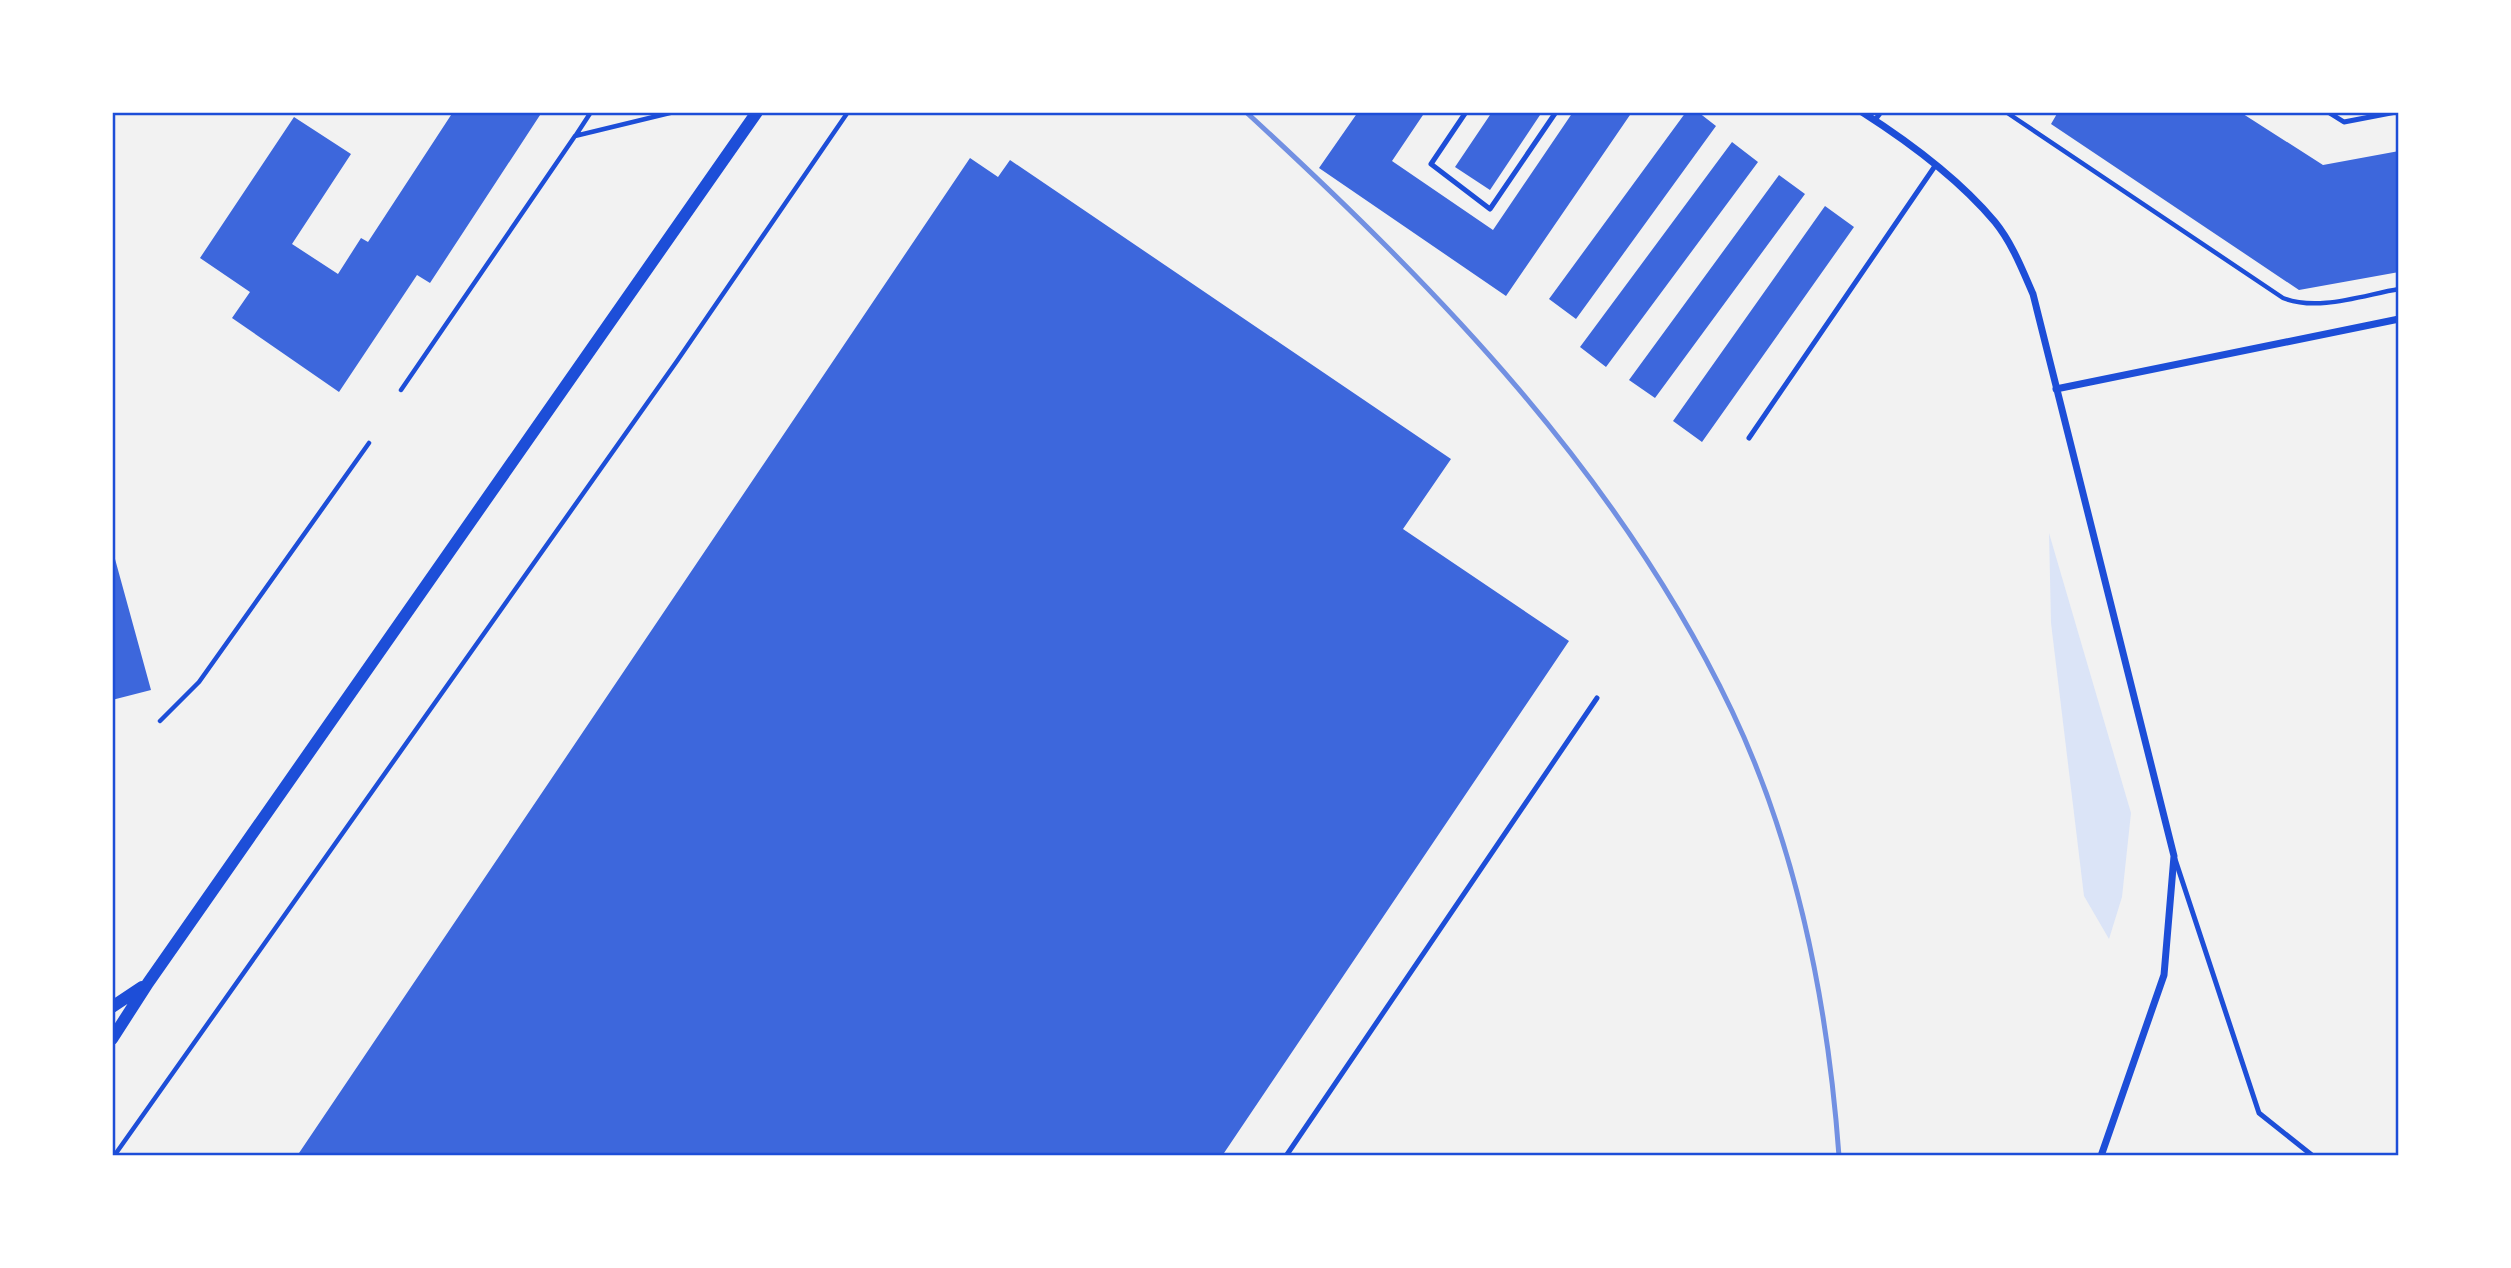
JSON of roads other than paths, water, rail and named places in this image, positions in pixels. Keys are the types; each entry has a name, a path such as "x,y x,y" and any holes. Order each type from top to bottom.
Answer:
{"street":[{"path":"112,1039 148,983 757,112"},
{"path":"1862,112 1960,186 1996,223 2017,256 2033,293 2174,856 2164,975 2101,1156"},
{"path":"2056,389 2399,319"},
{"path":"112,1007 148,983"}],"lane":[{"path":"1466,112 1431,164 1490,209 1556,112"},
{"path":"1875,120 1881,112"},
{"path":"2328,112 2344,122 2396,112"},
{"path":"1749,438 1935,166"},
{"path":"1286,1156 1597,698"},
{"path":"2174,856 2259,1113 2313,1156"}],"railway":[{"path":"1246,112 1387,247 1454,316 1518,389 1579,464 1635,542 1687,624 1732,711 1755,763 1792,872 1806,929 1827,1042 1839,1156"}]}
